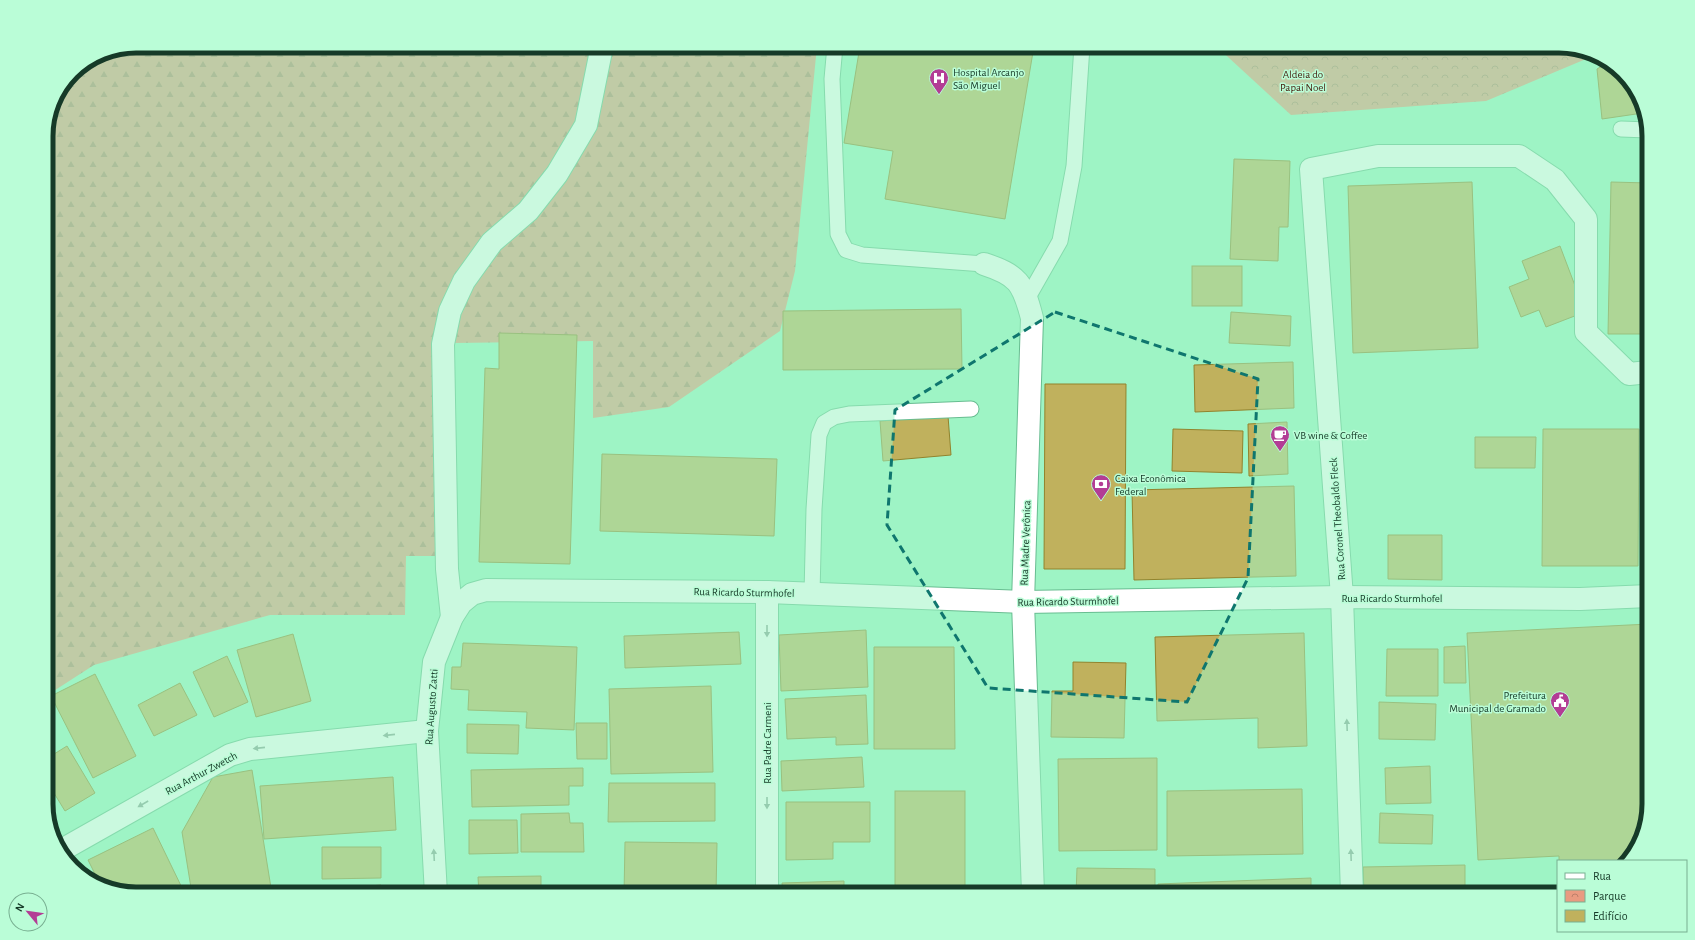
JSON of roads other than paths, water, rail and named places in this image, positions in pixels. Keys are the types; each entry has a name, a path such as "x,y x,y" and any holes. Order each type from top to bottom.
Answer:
{"street":[{"path":"452,616 447,569 443,344 450,311 464,281 492,242 533,205 557,174 586,125 601,53"},
{"name":"Rua Coronel Theobaldo Fleck","path":"1352,887 1342,597 1311,169 1378,156 1519,156 1555,180 1586,219 1586,332 1629,374 1642,373"},
{"name":"Rua Madre Verônica","path":"984,264 1011,275 1020,283 1027,299 1032,318 1023,602 1033,887"},
{"name":"Rua Augusto Zatti","path":"436,887 427,731 434,662 452,616 461,603 472,594 486,590"},
{"name":"Rua Ricardo Sturmhofel","path":"486,590 767,592 1023,602 1342,597 1580,599 1642,596"},
{"name":"Rua Padre Carmeni","path":"767,592 767,887"},
{"name":"Rua Arthur Zwetch","path":"66,848 230,755 250,749 427,731"}],"lane":[{"path":"834,53 832,80 838,234 846,250 862,254 984,264"},
{"path":"1027,299 1060,240 1074,166 1082,53"},
{"path":"1621,128 1642,130"},
{"path":"812,594 814,509 819,435 824,423 834,417 849,414 971,408"}],"place":[{"name":"Hospital Arcanjo São Miguel","path":"939,95"},
{"name":"VB wine & Coffee","path":"1280,452"},
{"name":"Caixa Econômica Federal","path":"1101,501"},
{"name":"Prefeitura Municipal de Gramado","path":"1560,718"}],"park label":[{"name":"Aldeia do Papai Noel","path":"1303,80"}]}
